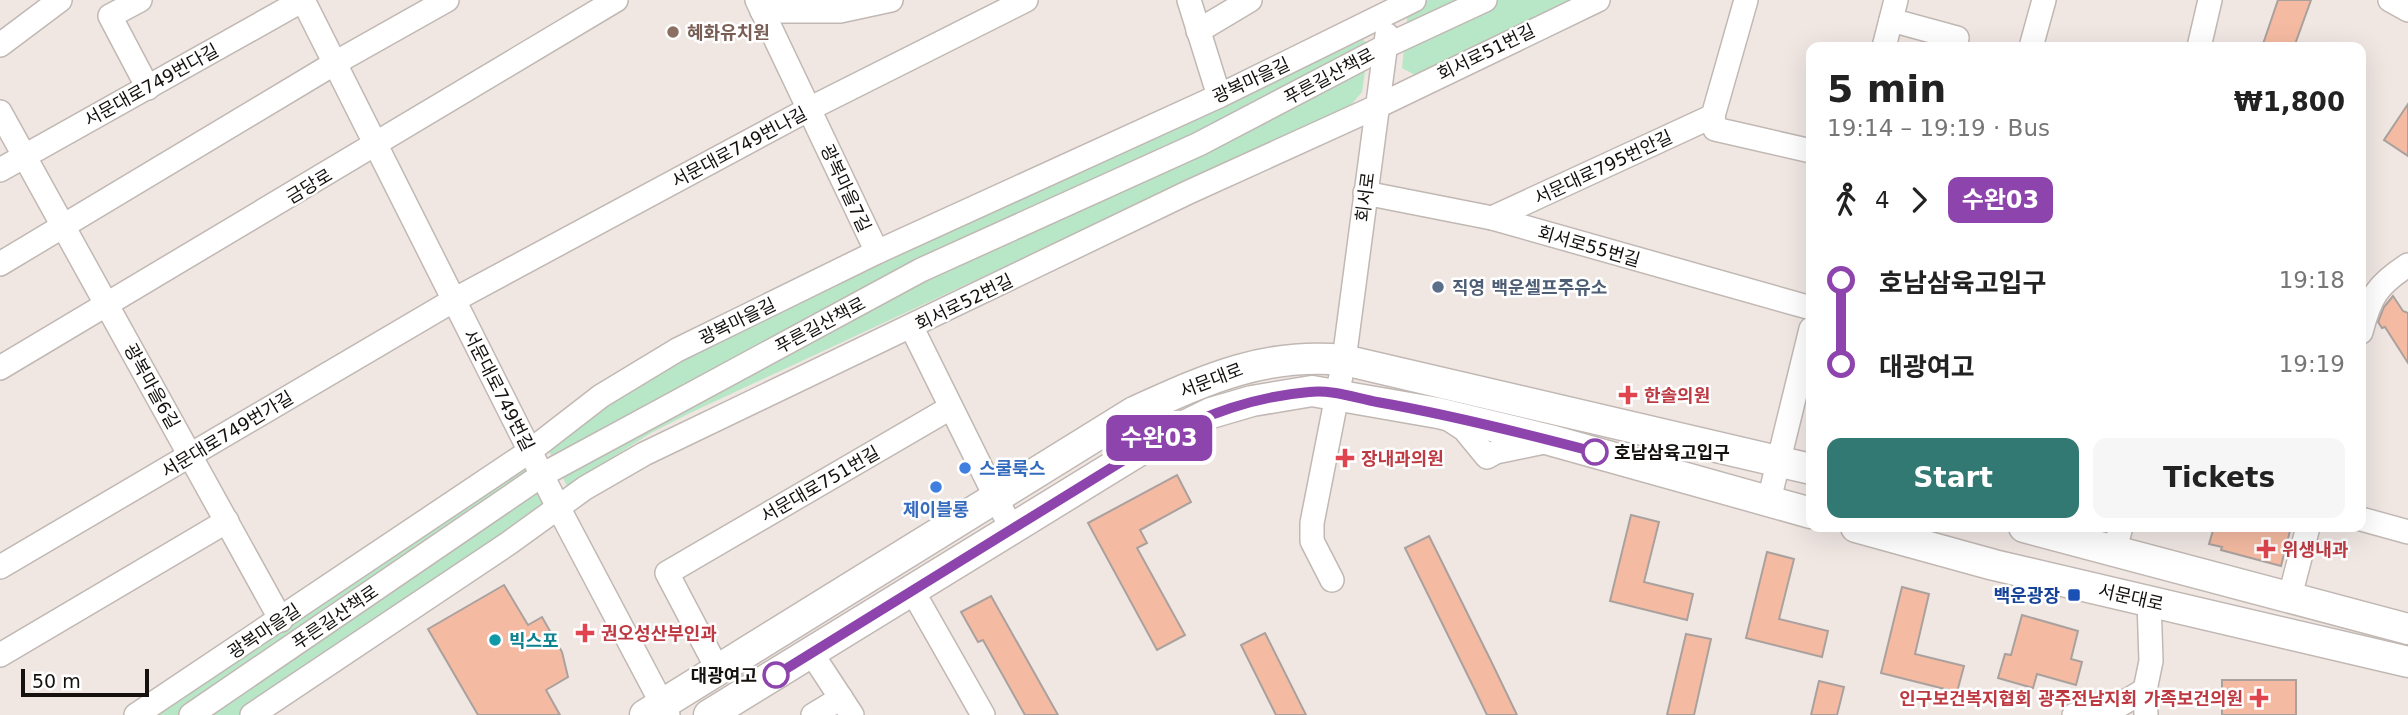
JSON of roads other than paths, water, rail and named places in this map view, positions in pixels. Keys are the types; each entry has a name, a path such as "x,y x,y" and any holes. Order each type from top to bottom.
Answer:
{"main road":[{"name":"서문대로","path":"658,711 718,670 1134,412 1198,383 1267,361 1292,358 1344,360 1806,468"},
{"name":"서문대로","path":"709,715 1158,439 1211,413 1252,401 1312,391 1438,413 1550,440 1806,511"},
{"name":"서문대로","path":"1874,532 1994,565 2408,662"},
{"path":"2062,532 2118,539 2290,596 2408,629"}],"street":[{"path":"0,45 60,0"},
{"path":"140,0 110,16 148,88"},
{"name":"서문대로749번다길","path":"0,170 303,0"},
{"name":"서문대로749번길","path":"303,0 658,711"},
{"path":"0,264 335,63 447,0"},
{"name":"금당로","path":"0,368 616,0"},
{"name":"서문대로749번나길","path":"454,300 809,110 1026,0"},
{"path":"1188,0 1219,96"},
{"path":"1198,31 1250,0"},
{"name":"광복마을길","path":"135,715 281,620 530,451 579,411 667,356 877,252 1219,96 1389,7 1414,0"},
{"name":"푸른길산책로","path":"191,715 542,475 921,270 1199,144 1387,46 1485,0"},
{"name":"회서로51번길","path":"1376,107 1598,0"},
{"path":"1746,0 1713,116 1715,129 1806,150"},
{"path":"2032,42 2043,0"},
{"path":"2200,42 2210,0"},
{"path":"2390,0 2408,10"},
{"name":"광복마을7길","path":"877,252 760,5 840,11 887,1"},
{"name":"회서로","path":"1332,580 1316,550 1311,531 1344,360 1376,107 1387,46 1389,7"},
{"path":"1885,42 1893,10 1957,38"},
{"name":"회서로52번길","path":"253,715 558,507 644,454 912,328 1189,192 1376,107"},
{"name":"광복마을6길","path":"0,112 281,620"},
{"name":"서문대로795번안길","path":"1492,218 1713,116"},
{"name":"회서로55번길","path":"1365,193 1492,218 1806,307"},
{"path":"2366,312 2378,287 2408,265"},
{"name":"서문대로749번가길","path":"0,567 454,300"},
{"path":"912,328 1011,528"},
{"path":"1769,500 1806,350"},
{"name":"서문대로751번길","path":"718,670 667,573 950,408"},
{"path":"2366,520 2408,532"},
{"path":"0,654 227,521"},
{"path":"2290,596 2307,532"},
{"path":"912,590 983,715"},
{"path":"2146,715 2145,690 2151,661 2149,601"},
{"path":"812,654 846,706 813,715"},
{"path":"2074,715 2118,706 2145,690"}],"place":[{"name":"혜화유치원","path":"673,32"},
{"name":"직영 백운셀프주유소","path":"1438,287"},
{"name":"한솔의원","path":"1628,395"},
{"name":"호남삼육고입구","path":"1595,452"},
{"name":"장내과의원","path":"1345,458"},
{"name":"스쿨룩스","path":"965,468"},
{"name":"제이블롱","path":"936,487"},
{"name":"위생내과","path":"2266,549"},
{"name":"백운광장","path":"2074,595"},
{"name":"권오성산부인과","path":"585,633"},
{"name":"빅스포","path":"495,640"},
{"name":"대광여고","path":"776,675"},
{"name":"인구보건복지협회 광주전남지회 가족보건의원","path":"2259,698"}]}
